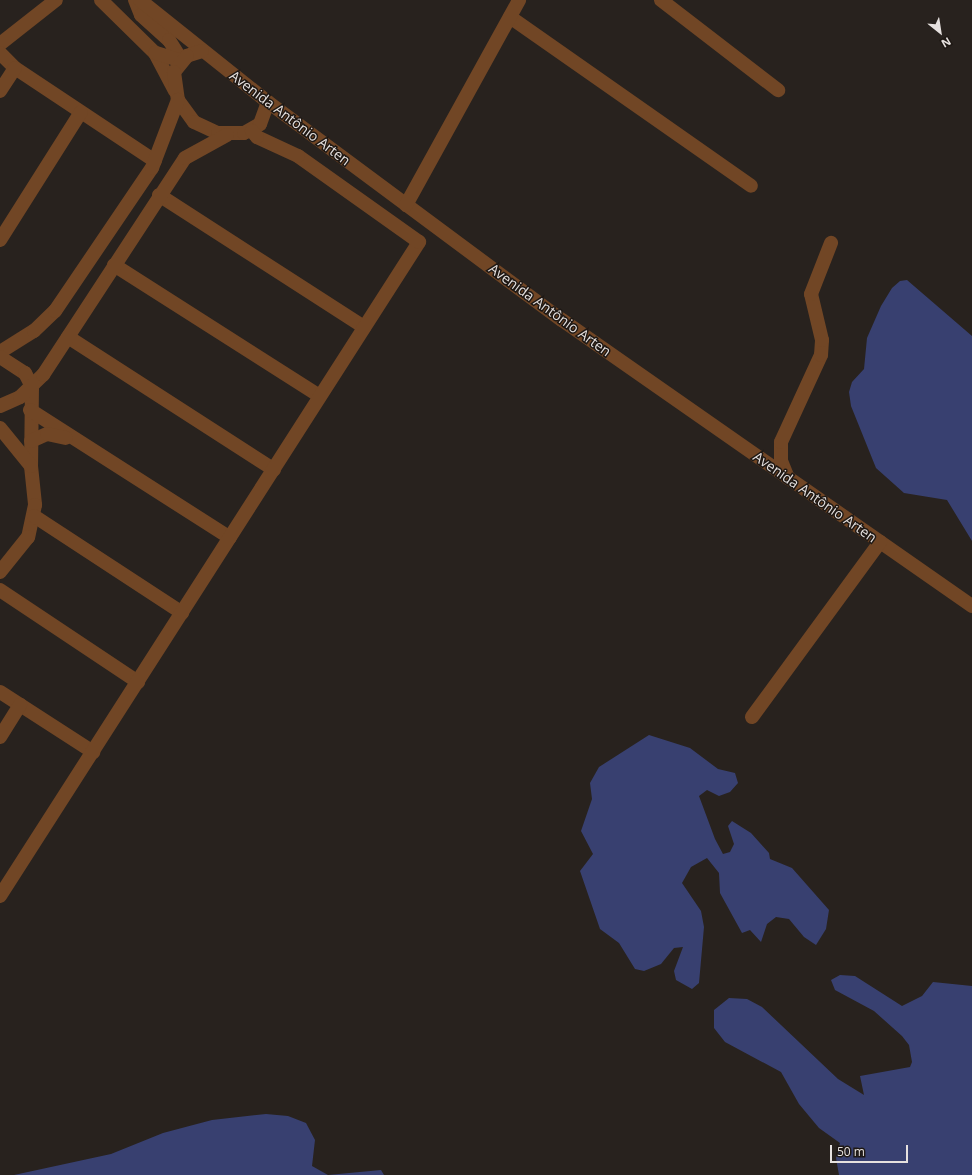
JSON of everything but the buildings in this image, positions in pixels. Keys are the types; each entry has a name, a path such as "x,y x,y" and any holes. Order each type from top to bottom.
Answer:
{"street":[{"path":"0,44 56,0"},
{"path":"101,0 155,53 177,95 194,122 227,135"},
{"path":"135,0 141,15 169,40 182,61"},
{"name":"Avenida Antônio Arten","path":"140,0 202,51 268,102 406,205 788,478 972,606"},
{"path":"406,205 518,0"},
{"path":"661,0 778,90"},
{"path":"510,17 751,186"},
{"path":"0,352 34,331 54,311 155,161 177,95 174,72 182,61 202,51"},
{"path":"0,53 15,68 155,161"},
{"path":"155,53 182,61"},
{"path":"0,91 15,68"},
{"path":"0,406 20,397 32,387 68,337 185,158 227,135 252,131 263,120 268,102"},
{"path":"0,240 81,112"},
{"path":"0,896 419,242 298,156 257,137 252,131"},
{"path":"160,195 364,327"},
{"path":"788,478 781,461 781,442 821,355 822,340 812,294 831,243"},
{"path":"114,265 320,396"},
{"path":"68,337 274,470"},
{"path":"0,358 25,373 32,387 30,410 34,516 22,547 0,572"},
{"path":"30,410 69,438 230,538"},
{"path":"0,428 31,466"},
{"path":"31,441 47,434 69,438"},
{"path":"34,516 182,613"},
{"path":"752,717 880,542"},
{"path":"0,590 138,682"},
{"path":"0,692 93,752"},
{"path":"0,737 20,705"}],"shaded area":[{"path":"907,280 972,336 972,541 947,500 904,493 876,468 851,406 849,392 852,382 864,369 867,338 881,306 892,288 900,281"},
{"path":"649,735 690,748 718,769 735,773 738,783 730,792 719,796 707,790 699,796 715,839 723,854 730,852 734,844 728,826 732,821 751,833 769,853 770,859 792,868 829,910 826,929 816,945 804,937 789,919 776,917 767,924 761,942 750,930 742,933 720,893 719,873 707,858 691,867 682,883 701,911 704,927 699,983 692,989 676,980 674,971 683,947 674,948 661,964 644,971 635,969 619,943 600,929 580,871 593,854 581,831 592,799 590,783 599,767"},
{"path":"840,975 855,976 902,1006 922,996 933,982 972,986 972,1175 839,1175 836,1158 840,1143 819,1128 799,1104 781,1072 725,1042 714,1028 714,1010 729,998 747,999 762,1007 838,1079 864,1095 860,1076 910,1067 912,1062 909,1045 902,1036 874,1011 835,990 831,980"},
{"path":"266,1114 288,1116 306,1123 315,1140 312,1166 328,1175 14,1175 111,1154 163,1133 212,1120"},
{"path":"381,1170 384,1175 328,1175"}]}
